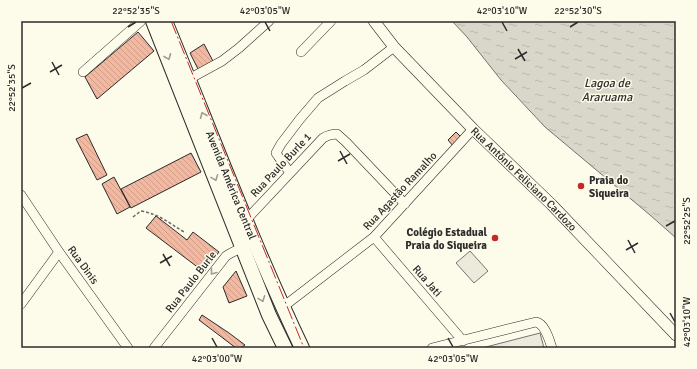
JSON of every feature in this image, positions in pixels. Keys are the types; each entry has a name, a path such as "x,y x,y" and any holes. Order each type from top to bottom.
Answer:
{"highway":[{"name":"Avenida América Central","path":"153,21 248,244 283,307 302,348"},
{"name":"Avenida América Central","path":"165,21 246,220 248,244 269,315 285,348"}],"street":[{"path":"83,72 141,21"},
{"path":"189,79 222,60 239,48 269,21"},
{"path":"301,52 331,21"},
{"name":"Rua Antônio Feliciano Cardozo","path":"374,21 394,47 473,129 552,205 676,335"},
{"path":"290,173 276,152 300,119 318,98 364,70 394,47"},
{"name":"Rua Agastão Ramalho","path":"283,307 374,238 473,129"},
{"name":"Rua Paulo Burle 1","path":"246,220 323,138 328,135 337,134 405,204"},
{"name":"Rua Dinis","path":"21,195 59,252 128,348"},
{"name":"Rua Jati","path":"374,238 463,341"},
{"name":"Rua Paulo Burle","path":"154,348 226,256 248,244"},
{"path":"21,304 59,252"},
{"path":"432,348 536,322 543,326 552,348"}],"path":[{"path":"133,217 142,211 150,213 160,216 184,232"}],"shaded area":[{"path":"470,251 488,271 474,283 456,263"},
{"path":"540,333 544,348 482,348"}],"water":[{"name":"Lagoa de Araruama","path":"452,21 676,21 676,238 545,127 501,80 467,37"}],"building":[{"path":"138,32 154,51 97,99 85,77"},
{"path":"204,44 214,63 199,71 190,53"},
{"path":"456,132 462,138 454,147 448,140"},
{"path":"87,134 107,175 97,180 76,139"},
{"path":"191,153 201,172 131,208 121,189"},
{"path":"114,177 130,207 117,214 102,184"},
{"path":"156,216 187,240 193,232 219,252 204,272 146,228"},
{"path":"236,271 247,296 229,303 223,287"},
{"path":"202,315 245,345 241,348 236,348 199,320"}],"power":[{"path":"171,21 304,348"}],"place":[{"name":"Praia do Siqueira","path":"581,186"},
{"name":"Colégio Estadual Praia do Siqueira","path":"495,238"}]}
